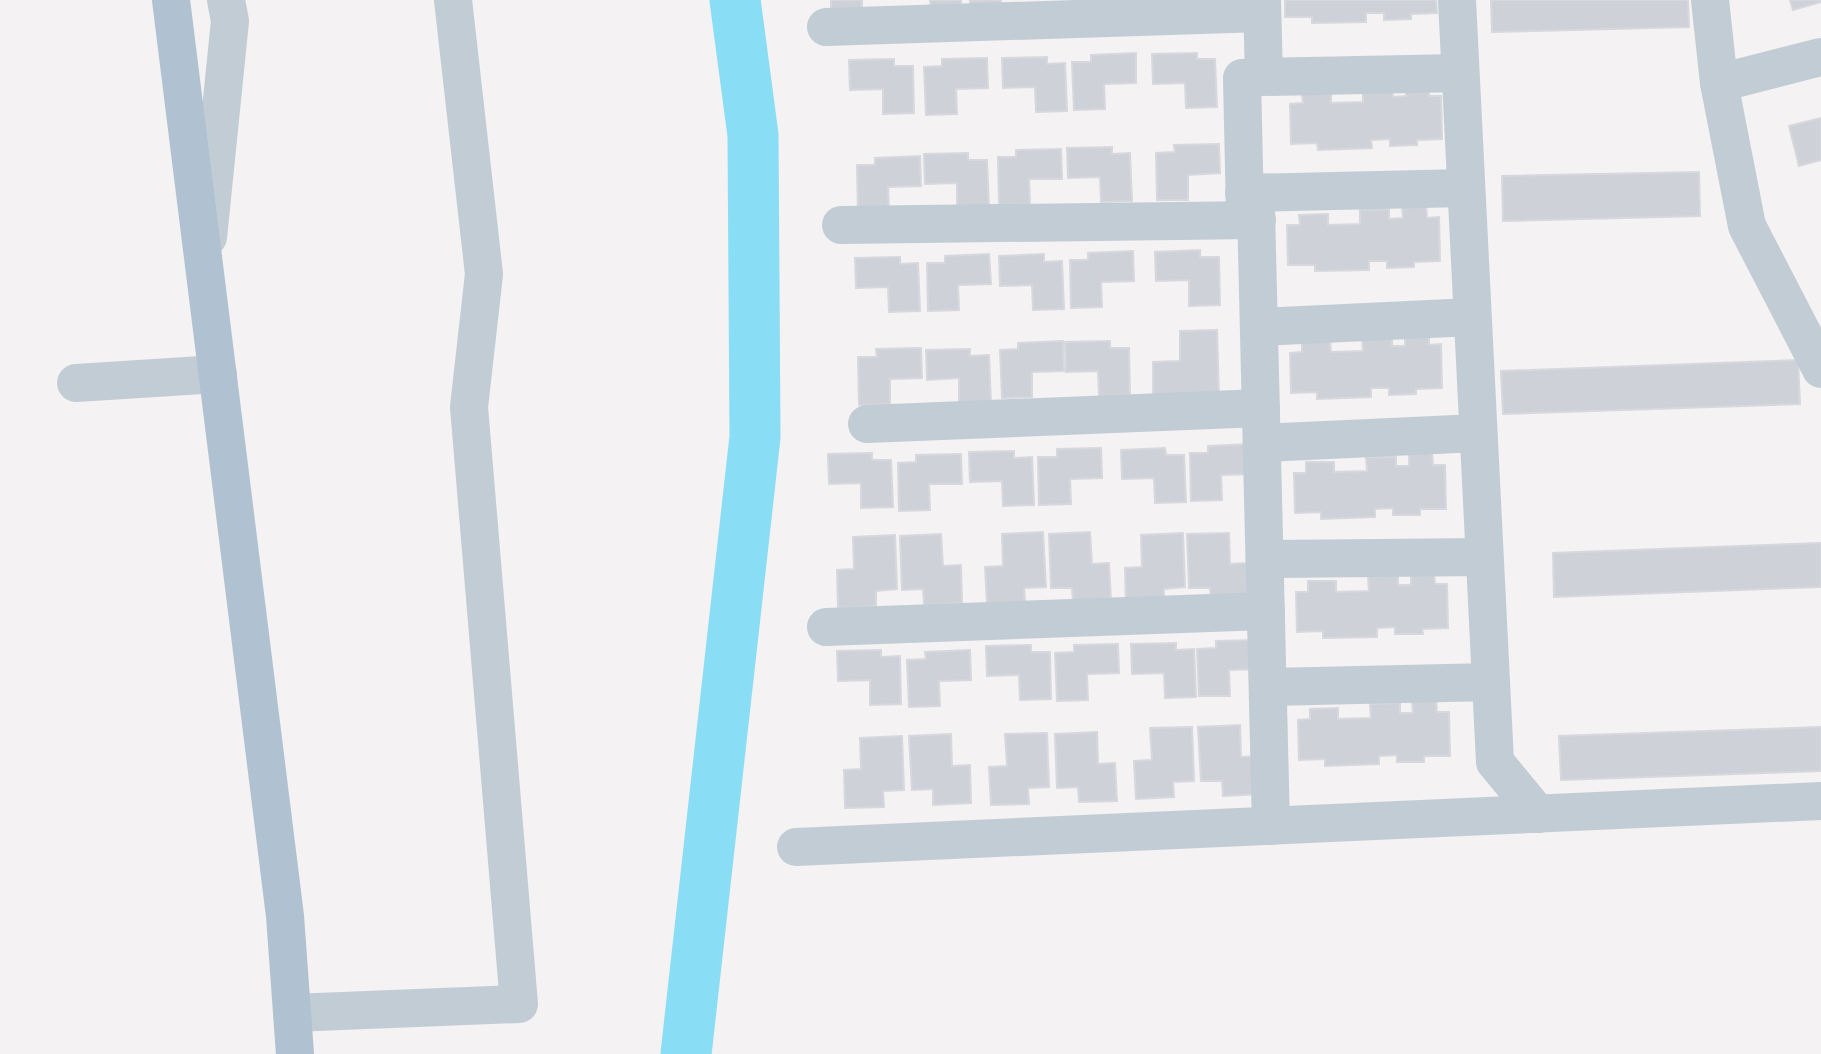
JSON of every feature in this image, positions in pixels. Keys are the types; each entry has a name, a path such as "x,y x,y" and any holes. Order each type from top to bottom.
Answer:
{"main road":[{"path":"171,0 285,916 295,1054"}],"street":[{"path":"205,271 230,21 226,0"},
{"path":"292,1013 519,1004 469,407 484,274 453,0"},
{"path":"1457,0 1495,762 1538,814"},
{"path":"1710,0 1719,83 1747,226 1821,369"},
{"path":"826,27 1262,7 1264,77"},
{"path":"1719,83 1821,57"},
{"path":"1271,826 1259,327 1242,78 1460,73"},
{"path":"841,225 1250,206 1465,188"},
{"path":"1259,327 1472,317"},
{"path":"76,383 218,374"},
{"path":"867,424 1261,426 1478,433"},
{"path":"1265,559 1484,557"},
{"path":"826,627 1266,611"},
{"path":"1268,687 1491,682"},
{"path":"796,848 1821,801"}],"building":[{"path":"831,0 862,0 862,8 831,9"},
{"path":"930,0 961,0 961,7 931,8"},
{"path":"970,0 1001,0 1001,8 970,9"},
{"path":"1285,0 1436,0 1437,13 1411,14 1411,19 1384,20 1384,13 1366,13 1366,22 1312,23 1312,17 1285,17"},
{"path":"1491,0 1688,0 1689,27 1492,32"},
{"path":"1790,0 1821,0 1821,2 1793,10"},
{"path":"1136,53 1136,83 1104,84 1105,109 1074,110 1072,62 1091,62 1091,55"},
{"path":"1197,53 1197,59 1215,59 1217,107 1186,108 1185,83 1153,84 1152,54"},
{"path":"1047,57 1047,64 1065,63 1067,111 1036,112 1035,87 1003,88 1002,58"},
{"path":"987,58 988,88 956,89 957,114 926,115 924,67 942,66 942,59"},
{"path":"894,59 894,66 913,66 914,113 883,114 883,89 850,90 849,60"},
{"path":"1429,84 1429,96 1441,96 1442,139 1417,140 1417,145 1390,146 1390,139 1371,140 1372,148 1318,150 1317,143 1291,144 1290,104 1303,103 1302,93 1331,92 1331,103 1363,102 1363,88 1392,87 1393,97 1406,96 1405,85"},
{"path":"1821,118 1821,160 1799,166 1789,126"},
{"path":"1219,144 1220,173 1188,175 1188,200 1157,200 1156,153 1175,152 1174,145"},
{"path":"1112,147 1112,154 1130,153 1132,201 1101,202 1100,177 1068,178 1067,148"},
{"path":"1061,149 1062,179 1029,179 1030,204 999,205 998,157 1016,157 1016,150"},
{"path":"968,153 968,160 987,160 989,207 957,208 957,183 925,184 924,154"},
{"path":"920,156 921,186 888,187 889,212 858,213 857,165 875,165 875,158"},
{"path":"1699,172 1700,216 1503,221 1502,176"},
{"path":"1426,206 1427,218 1439,217 1440,261 1414,262 1414,267 1387,268 1387,261 1369,261 1369,270 1315,271 1315,265 1288,265 1287,225 1300,225 1299,215 1328,214 1328,225 1360,224 1360,210 1389,209 1389,219 1403,218 1402,207"},
{"path":"1200,250 1200,257 1219,257 1220,305 1189,306 1189,280 1156,281 1155,252"},
{"path":"1133,251 1134,281 1101,282 1102,307 1071,308 1070,260 1088,260 1088,253"},
{"path":"989,254 991,284 958,285 959,310 928,311 927,263 945,263 945,256"},
{"path":"1044,254 1044,262 1062,261 1064,309 1033,310 1032,285 1000,286 999,256"},
{"path":"900,257 900,264 918,263 920,311 889,312 888,287 856,288 855,258"},
{"path":"1217,330 1219,399 1153,400 1153,362 1180,361 1180,331"},
{"path":"1429,333 1429,345 1441,344 1442,388 1416,389 1416,394 1389,395 1389,388 1371,388 1371,397 1317,399 1317,392 1291,393 1290,353 1302,352 1302,342 1330,341 1331,352 1363,351 1362,337 1392,336 1392,346 1405,346 1405,334"},
{"path":"1063,341 1064,371 1032,372 1032,397 1002,398 1000,350 1018,349 1018,343"},
{"path":"1110,341 1110,348 1129,348 1130,395 1099,396 1098,371 1066,372 1065,342"},
{"path":"921,348 922,378 890,379 890,404 859,405 858,357 877,357 876,349"},
{"path":"970,349 970,356 989,355 991,403 959,404 959,378 927,380 926,350"},
{"path":"1798,360 1800,404 1503,414 1501,371"},
{"path":"1252,444 1253,474 1221,475 1222,500 1191,501 1190,453 1208,453 1208,446"},
{"path":"1101,448 1102,478 1070,479 1071,504 1039,505 1038,457 1057,457 1057,449"},
{"path":"1165,448 1166,455 1184,455 1186,502 1155,503 1154,478 1122,479 1121,450"},
{"path":"1014,451 1014,458 1032,457 1034,505 1003,506 1002,481 970,482 969,452"},
{"path":"872,453 872,460 891,460 893,507 861,508 861,483 829,484 828,454"},
{"path":"1432,453 1433,465 1445,465 1446,509 1420,509 1420,515 1393,515 1393,508 1375,509 1375,517 1321,519 1321,512 1295,513 1294,473 1306,473 1306,462 1334,462 1334,472 1367,471 1366,457 1396,457 1396,466 1409,466 1409,454"},
{"path":"961,454 962,484 929,484 930,510 899,511 898,463 916,462 916,455"},
{"path":"1043,532 1046,587 1024,588 1025,603 987,604 985,567 1003,566 1002,534"},
{"path":"1090,532 1092,564 1109,563 1111,601 1073,603 1072,588 1051,588 1049,534"},
{"path":"1183,533 1185,587 1164,589 1164,604 1126,606 1125,568 1142,567 1141,535"},
{"path":"1229,533 1230,564 1248,563 1249,601 1211,603 1210,588 1189,588 1187,534"},
{"path":"941,534 943,566 961,565 962,603 924,605 923,589 902,590 900,536"},
{"path":"895,535 897,589 876,591 876,606 838,608 837,570 854,569 853,537"},
{"path":"1821,543 1821,587 1554,597 1553,553"},
{"path":"1411,573 1434,573 1435,584 1447,584 1448,628 1422,629 1423,634 1395,634 1395,627 1377,628 1377,637 1323,638 1323,631 1297,632 1296,592 1308,592 1308,581 1336,581 1336,592 1369,591 1368,576 1398,576 1398,585 1411,585"},
{"path":"1260,640 1261,669 1229,670 1230,696 1199,696 1197,649 1216,648 1216,641"},
{"path":"1176,643 1176,650 1194,649 1196,697 1165,698 1164,673 1132,674 1131,644"},
{"path":"1118,644 1119,673 1087,674 1088,700 1057,701 1055,653 1074,652 1074,645"},
{"path":"1031,645 1031,652 1050,652 1051,699 1020,700 1019,675 987,676 986,646"},
{"path":"881,650 881,657 900,656 901,704 870,705 870,680 838,681 837,651"},
{"path":"970,650 971,680 939,681 940,706 909,707 907,660 926,659 925,652"},
{"path":"1436,700 1437,712 1449,712 1450,756 1424,756 1424,762 1397,762 1397,755 1379,756 1379,764 1325,766 1325,759 1299,760 1298,720 1310,719 1310,709 1338,708 1338,719 1371,718 1370,704 1400,703 1400,713 1413,713 1412,701"},
{"path":"1240,725 1241,757 1259,756 1261,794 1223,796 1222,781 1201,781 1198,727"},
{"path":"1192,727 1194,781 1173,782 1174,797 1136,799 1134,761 1152,760 1150,728"},
{"path":"1821,727 1821,771 1561,780 1559,736"},
{"path":"1097,732 1098,764 1115,763 1117,801 1079,802 1078,787 1057,788 1055,734"},
{"path":"1047,733 1049,787 1028,788 1029,804 991,805 989,767 1007,766 1005,734"},
{"path":"951,734 952,766 970,765 971,803 933,805 933,789 912,790 909,736"},
{"path":"902,736 904,790 883,791 884,807 845,808 844,770 861,769 860,738"}],"waterway":[{"path":"686,1054 755,437 753,135 735,0"}]}
